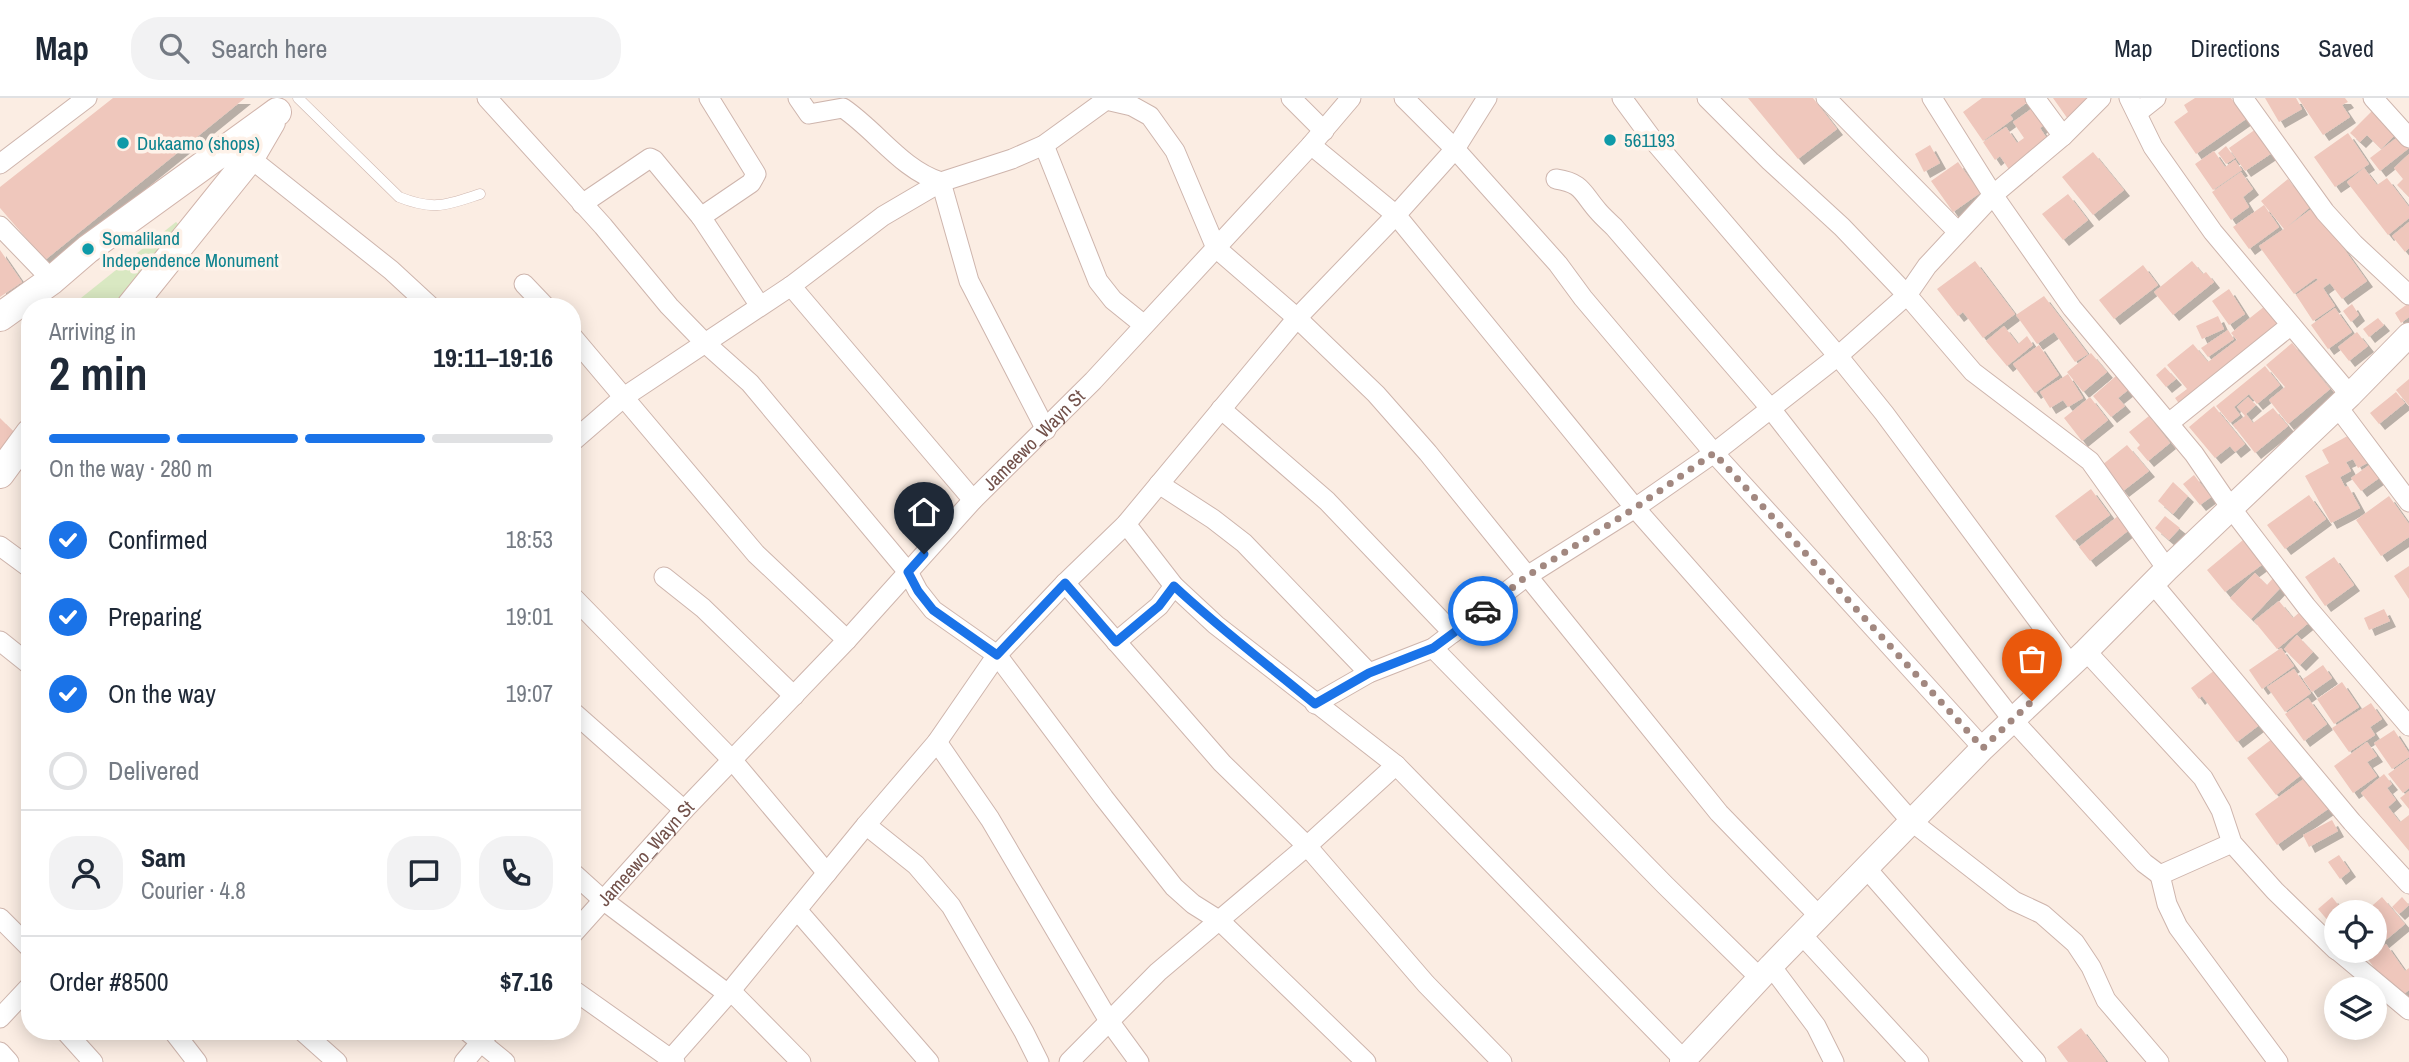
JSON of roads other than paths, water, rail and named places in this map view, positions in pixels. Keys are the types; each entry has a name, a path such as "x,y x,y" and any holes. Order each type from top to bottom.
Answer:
{"main road":[{"path":"137,298 250,158 288,103"},
{"path":"32,298 88,250 288,103"},
{"path":"0,474 21,445"}],"street":[{"path":"0,164 87,98"},
{"path":"487,98 669,306 750,383 908,572 933,610 997,655 1174,887 1193,904 1220,921 1366,1062"},
{"path":"701,218 751,183 756,174 709,98"},
{"path":"798,98 810,114 843,108 863,122 913,170 941,182"},
{"path":"1291,98 1317,138 1396,215 1635,508 1911,821 2014,901 2042,914 2075,943 2091,967 2106,1000 2159,1062"},
{"name":"Jameewo_Wayn St","path":"581,925 684,810 847,640 973,500 1045,430 1216,248 1351,98"},
{"path":"1404,98 1455,149 1558,264 1583,298 1714,453 1983,748"},
{"path":"581,996 671,1061 937,742 997,655 1126,524 1297,318 1455,149 1487,98"},
{"path":"1622,98 1653,140 1838,356 1952,503 2079,658 2203,778 2221,810 2232,843 2275,891 2324,938"},
{"path":"1707,98 1842,227 1907,295 1973,372 2090,461 2161,577 2352,822 2409,884"},
{"path":"1826,98 1958,232"},
{"path":"1932,98 1993,195 2072,308 2194,454 2231,508 2306,606 2409,726"},
{"path":"2035,98 2063,136"},
{"path":"1315,704 1369,673 1433,648 1527,576 1635,508 1714,453 1838,356 1907,295 1927,266 1993,195 2063,136 2101,98"},
{"path":"2156,98 2133,106 2153,146 2213,232 2291,325 2344,400 2409,502"},
{"path":"2243,98 2325,212 2354,244 2409,295"},
{"path":"2373,98 2409,138"},
{"path":"581,429 704,342 791,286 883,216 941,182 1012,159 1044,145 1106,99 1132,106 1150,116 1175,151 1216,248 1297,318 1385,403 1429,453 1719,813 1820,917"},
{"path":"1044,145 1098,281 1113,300 1144,325"},
{"path":"250,158 391,270 421,298"},
{"path":"582,204 650,158 654,160 701,218 760,306"},
{"path":"1556,179 1571,181 1581,187 1598,211 1771,409 2012,719 2144,863 2160,875 2167,905 2178,927 2278,1062"},
{"path":"941,182 969,281 1045,430"},
{"path":"0,226 52,280"},
{"path":"524,284 537,298"},
{"path":"791,286 973,500"},
{"path":"2169,424 2291,325"},
{"path":"1126,524 1174,586 1216,625 1396,765 1684,1061 1866,867 2012,719 2079,658 2231,508 2407,341"},
{"path":"581,346 756,554 847,640"},
{"path":"1221,409 1327,501 1453,633"},
{"path":"1159,484 1244,543 1369,673"},
{"path":"0,546 21,561"},
{"path":"664,577 703,608 794,695"},
{"path":"1065,583 1222,763 1307,846 1426,984 1502,1062"},
{"path":"1116,642 1159,606 1174,586"},
{"path":"581,605 733,761 827,873"},
{"path":"0,641 21,658"},
{"path":"1433,648 1665,885 1766,973 1816,1026 1834,1062"},
{"path":"581,719 684,810"},
{"path":"937,742 990,819 1109,1021 1139,1062"},
{"path":"1069,1062 1158,972 1307,846 1396,765"},
{"path":"866,825 916,865 951,906 1039,1062"},
{"path":"2160,875 2232,843"},
{"path":"1866,867 2036,1062"},
{"path":"581,880 603,900 730,993 801,1062"},
{"path":"797,909 929,1062"},
{"path":"0,918 21,939"},
{"path":"1802,935 1919,1062"},
{"path":"2353,963 2409,1010"},
{"path":"0,1018 21,996"},
{"path":"73,1040 93,1062"},
{"path":"180,1040 197,1062"},
{"path":"312,1040 337,1062"},
{"path":"464,1062 476,1040"},
{"path":"485,1040 505,1062"},
{"path":"0,1052 9,1062"}],"lane":[{"path":"288,103 399,197 419,205 444,206 480,194"}],"place":[{"name":"561193","path":"1610,140"},
{"name":"Dukaamo (shops)","path":"123,143"},
{"name":"Somaliland Independence Monument","path":"88,249"}]}
